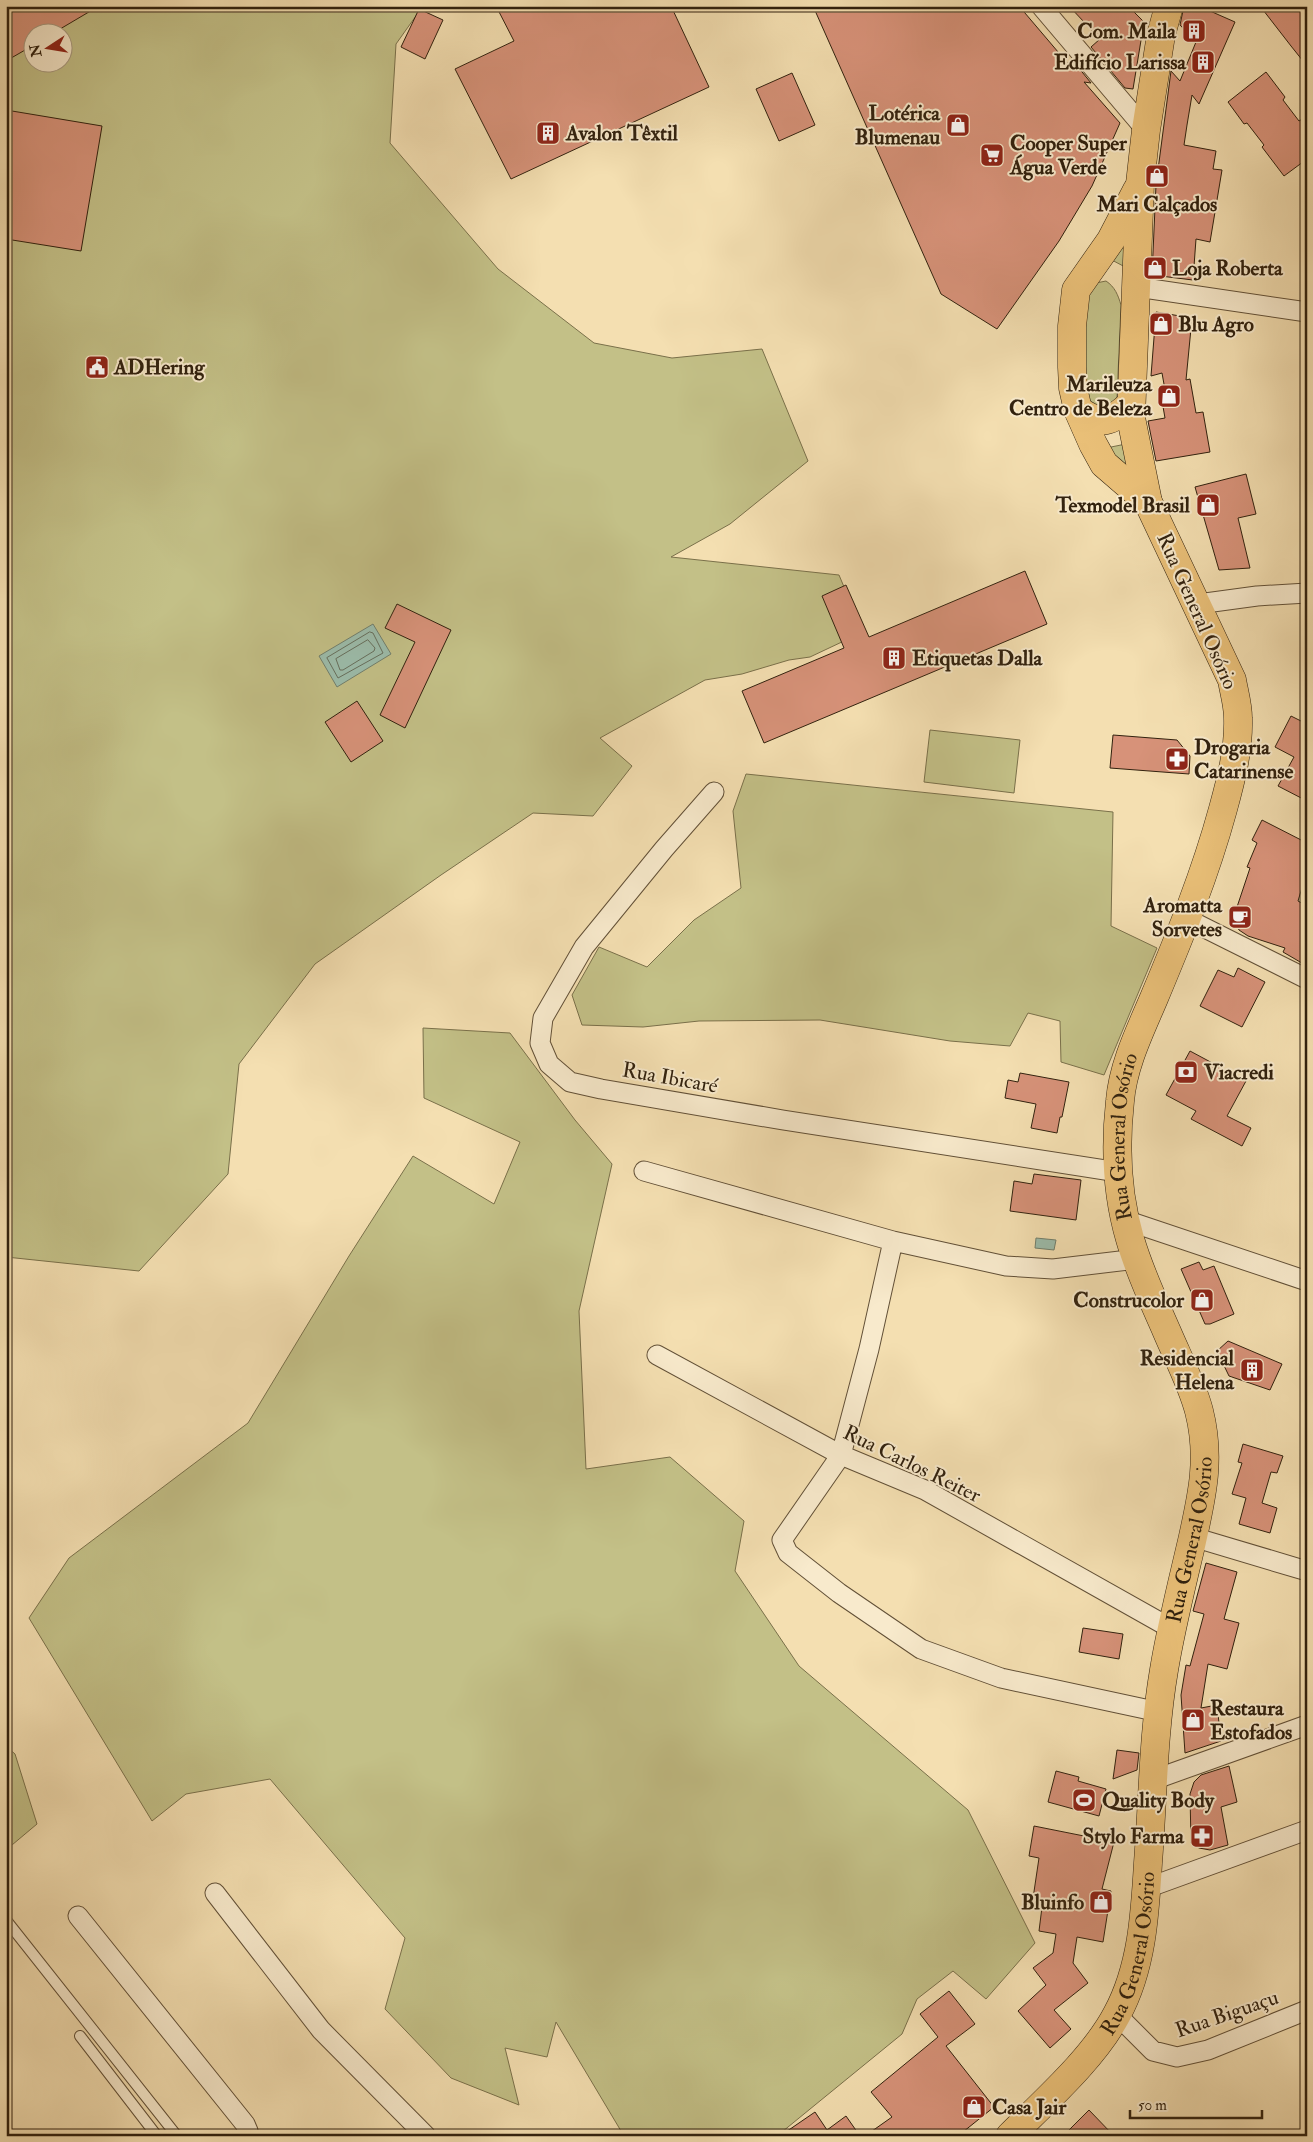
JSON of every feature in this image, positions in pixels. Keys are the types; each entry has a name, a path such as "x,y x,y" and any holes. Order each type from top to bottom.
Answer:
{"main road":[{"path":"1136,287 1140,184 1146,130 1161,35 1169,6"},
{"path":"1136,287 1122,274 1094,266 1119,225 1140,184"},
{"name":"Rua General Osório","path":"1094,266 1076,290 1072,326 1073,388 1078,410 1104,464 1148,502"},
{"name":"Rua General Osório","path":"1010,2136 1065,2080 1095,2046 1117,2015 1133,1974 1142,1931 1153,1780 1164,1670 1205,1483 1205,1446 1199,1411 1187,1377 1137,1260 1125,1220 1118,1172 1118,1122 1123,1077 1212,852 1235,759 1238,726 1232,680 1198,604 1148,502 1133,433 1130,405 1136,287"},
{"path":"1078,410 1092,419 1101,421 1119,415 1130,405"}],"street":[{"path":"1041,6 1146,130"},
{"path":"1136,287 1307,312"},
{"path":"1198,604 1257,596 1307,593"},
{"name":"Rua Ibicaré","path":"714,792 664,849 584,947 543,1018 540,1043 549,1064 570,1082 601,1089 783,1120 1118,1172"},
{"path":"1187,919 1307,979"},
{"path":"644,1171 893,1241 1006,1266 1053,1269 1137,1260"},
{"path":"1125,1220 1307,1281"},
{"path":"893,1241 869,1349 841,1455 782,1540 788,1553 839,1593 921,1649 1001,1678 1159,1712"},
{"name":"Rua Carlos Reiter","path":"657,1356 841,1455 925,1490 1172,1629"},
{"path":"1193,1537 1307,1571"},
{"path":"1153,1780 1307,1725"},
{"path":"1146,1888 1307,1830"},
{"path":"215,1893 321,2030 426,2136"},
{"path":"78,1916 245,2124 248,2131 247,2136"},
{"name":"Rua Biguaçu","path":"1117,2015 1153,2051 1177,2057 1208,2050 1307,2010"}],"lane":[{"path":"6,1920 177,2136"},
{"path":"80,2036 157,2136"}],"shaded area":[{"path":"6,6 423,6 396,44 390,143 498,269 594,343 672,358 762,349 808,461 730,524 671,557 839,575 863,632 810,657 789,660 742,674 705,680 600,738 632,766 593,816 533,813 315,964 239,1064 228,1174 139,1271 6,1257"},
{"path":"1131,222 1127,268 1108,258"},
{"path":"1106,281 1116,292 1121,305 1117,397 1112,405 1096,409 1083,398 1083,304 1091,284"},
{"path":"1126,444 1134,481 1106,448"},
{"path":"930,730 1020,740 1014,793 924,782"},
{"path":"746,774 1113,812 1111,926 1157,948 1104,1075 1061,1062 1060,1021 1028,1013 1010,1046 950,1041 820,1020 699,1021 643,1027 582,1025 572,995 599,947 647,967 694,920 741,888 733,811"},
{"path":"423,1028 510,1033 575,1120 612,1164 579,1311 586,1469 670,1457 744,1521 735,1571 799,1666 968,1810 1035,1943 986,1999 953,1971 917,1999 902,2034 777,2136 624,2136 556,2022 547,2057 505,2048 519,2105 451,2078 385,2009 405,1938 270,1779 186,1794 152,1821 29,1618 69,1558 248,1423 349,1256 413,1156 494,1204 520,1142 424,1098"},
{"path":"6,1746 15,1754 37,1824 6,1850"}],"water":[{"path":"373,624 391,654 337,687 319,656"},
{"path":"1036,1238 1056,1240 1054,1250 1035,1248"}],"building":[{"path":"6,6 99,6 72,22 22,22 22,52 6,61"},
{"name":"Avalon Têxtil","path":"496,6 671,6 709,87 511,179 455,69 514,41"},
{"name":"Cooper Super Água Verde","path":"813,6 1019,6 1070,66 1074,62 1091,83 1084,82 1120,123 1092,186 1059,241 997,329 941,294"},
{"path":"1069,6 1128,6 1144,22 1133,89 1125,88 1091,47 1100,39"},
{"path":"1184,6 1211,6 1210,11 1235,22 1199,104 1192,95 1187,125 1184,145 1216,151 1213,169 1222,170 1210,242 1196,239 1193,280 1152,275 1156,185 1171,71 1180,81 1196,42 1180,25"},
{"path":"1260,6 1307,6 1307,66 1291,46"},
{"path":"419,9 443,20 425,59 401,47"},
{"path":"1266,72 1285,97 1283,100 1299,121 1307,116 1307,159 1284,176 1262,147 1264,145 1247,123 1244,124 1228,102"},
{"path":"792,73 815,125 779,141 756,89"},
{"path":"6,110 102,126 81,251 6,239"},
{"path":"1156,312 1192,318 1186,380 1190,379 1196,413 1203,412 1210,452 1156,461 1148,421 1165,418 1162,401 1167,401 1162,373 1151,376"},
{"path":"1246,474 1256,514 1238,518 1250,568 1219,570 1195,487"},
{"name":"Etiquetas Dalla","path":"1025,571 1047,624 764,743 742,691 844,648 822,596 846,585 869,637"},
{"path":"397,604 451,630 405,728 380,715 415,642 385,628"},
{"path":"357,701 383,741 351,762 325,722"},
{"path":"1291,716 1307,724 1307,801 1278,786 1294,757 1275,747"},
{"path":"1113,735 1177,740 1190,756 1189,774 1110,768"},
{"path":"1262,820 1307,843 1307,871 1298,901 1307,906 1307,966 1283,952 1285,948 1248,936 1239,930 1236,923 1234,916 1250,868 1247,867 1257,843 1252,840"},
{"path":"1238,968 1265,982 1242,1027 1200,1006 1218,970 1234,977"},
{"path":"1190,1051 1246,1081 1227,1116 1251,1128 1242,1146 1191,1119 1196,1111 1166,1095"},
{"path":"1020,1073 1069,1082 1057,1133 1031,1128 1036,1104 1005,1098 1008,1080 1018,1082"},
{"path":"1034,1174 1081,1180 1076,1220 1010,1211 1014,1181 1032,1184"},
{"path":"1199,1262 1203,1270 1214,1266 1234,1314 1210,1324 1205,1324 1181,1269"},
{"name":"Residencial Helena","path":"1228,1341 1282,1364 1270,1390 1229,1376 1217,1351"},
{"path":"1243,1444 1283,1456 1277,1473 1271,1472 1262,1503 1277,1508 1270,1533 1239,1524 1246,1498 1232,1494 1242,1463 1238,1462"},
{"path":"1206,1563 1237,1572 1224,1619 1239,1623 1227,1669 1208,1664 1201,1708 1217,1705 1221,1741 1185,1753 1181,1695 1186,1665 1190,1666 1204,1614 1193,1611"},
{"path":"1083,1628 1123,1634 1119,1659 1079,1652"},
{"path":"1117,1750 1139,1753 1137,1770 1113,1779"},
{"path":"1229,1766 1237,1802 1221,1807 1228,1845 1210,1850 1199,1848 1191,1843 1190,1794 1194,1782 1201,1775"},
{"path":"1056,1771 1079,1777 1078,1781 1106,1789 1099,1816 1048,1802"},
{"path":"1034,1826 1114,1842 1102,1889 1111,1891 1103,1942 1077,1937 1073,1963 1088,1983 1054,2010 1071,2029 1050,2048 1018,2011 1046,1985 1033,1968 1053,1953 1056,1934 1039,1931 1042,1907 1032,1905 1039,1858 1029,1856"},
{"path":"949,1991 975,2024 946,2046 994,2107 958,2136 865,2136 892,2117 871,2092 938,2037 920,2014"},
{"path":"1089,2110 1114,2136 1063,2136"},
{"path":"815,2112 827,2130 846,2116 860,2136 780,2136"}],"place":[{"name":"Com. Maila","path":"1194,31"},
{"name":"Edifício Larissa","path":"1203,62"},
{"name":"Lotérica Blumenau","path":"958,125"},
{"name":"Avalon Têxtil","path":"548,133"},
{"name":"Cooper Super Água Verde","path":"992,155"},
{"name":"Mari Calçados","path":"1157,176"},
{"name":"Loja Roberta","path":"1155,268"},
{"name":"Blu Agro","path":"1161,324"},
{"name":"ADHering","path":"97,367"},
{"name":"Marileuza Centro de Beleza","path":"1169,396"},
{"name":"Texmodel Brasil","path":"1208,505"},
{"name":"Etiquetas Dalla","path":"894,658"},
{"name":"Drogaria Catarinense","path":"1177,759"},
{"name":"Aromatta Sorvetes","path":"1240,917"},
{"name":"Viacredi","path":"1186,1072"},
{"name":"Construcolor","path":"1202,1300"},
{"name":"Residencial Helena","path":"1252,1370"},
{"name":"Restaura Estofados","path":"1193,1720"},
{"name":"Quality Body","path":"1084,1800"},
{"name":"Stylo Farma","path":"1202,1836"},
{"name":"Bluinfo","path":"1101,1902"},
{"name":"Casa Jair","path":"974,2107"}]}
